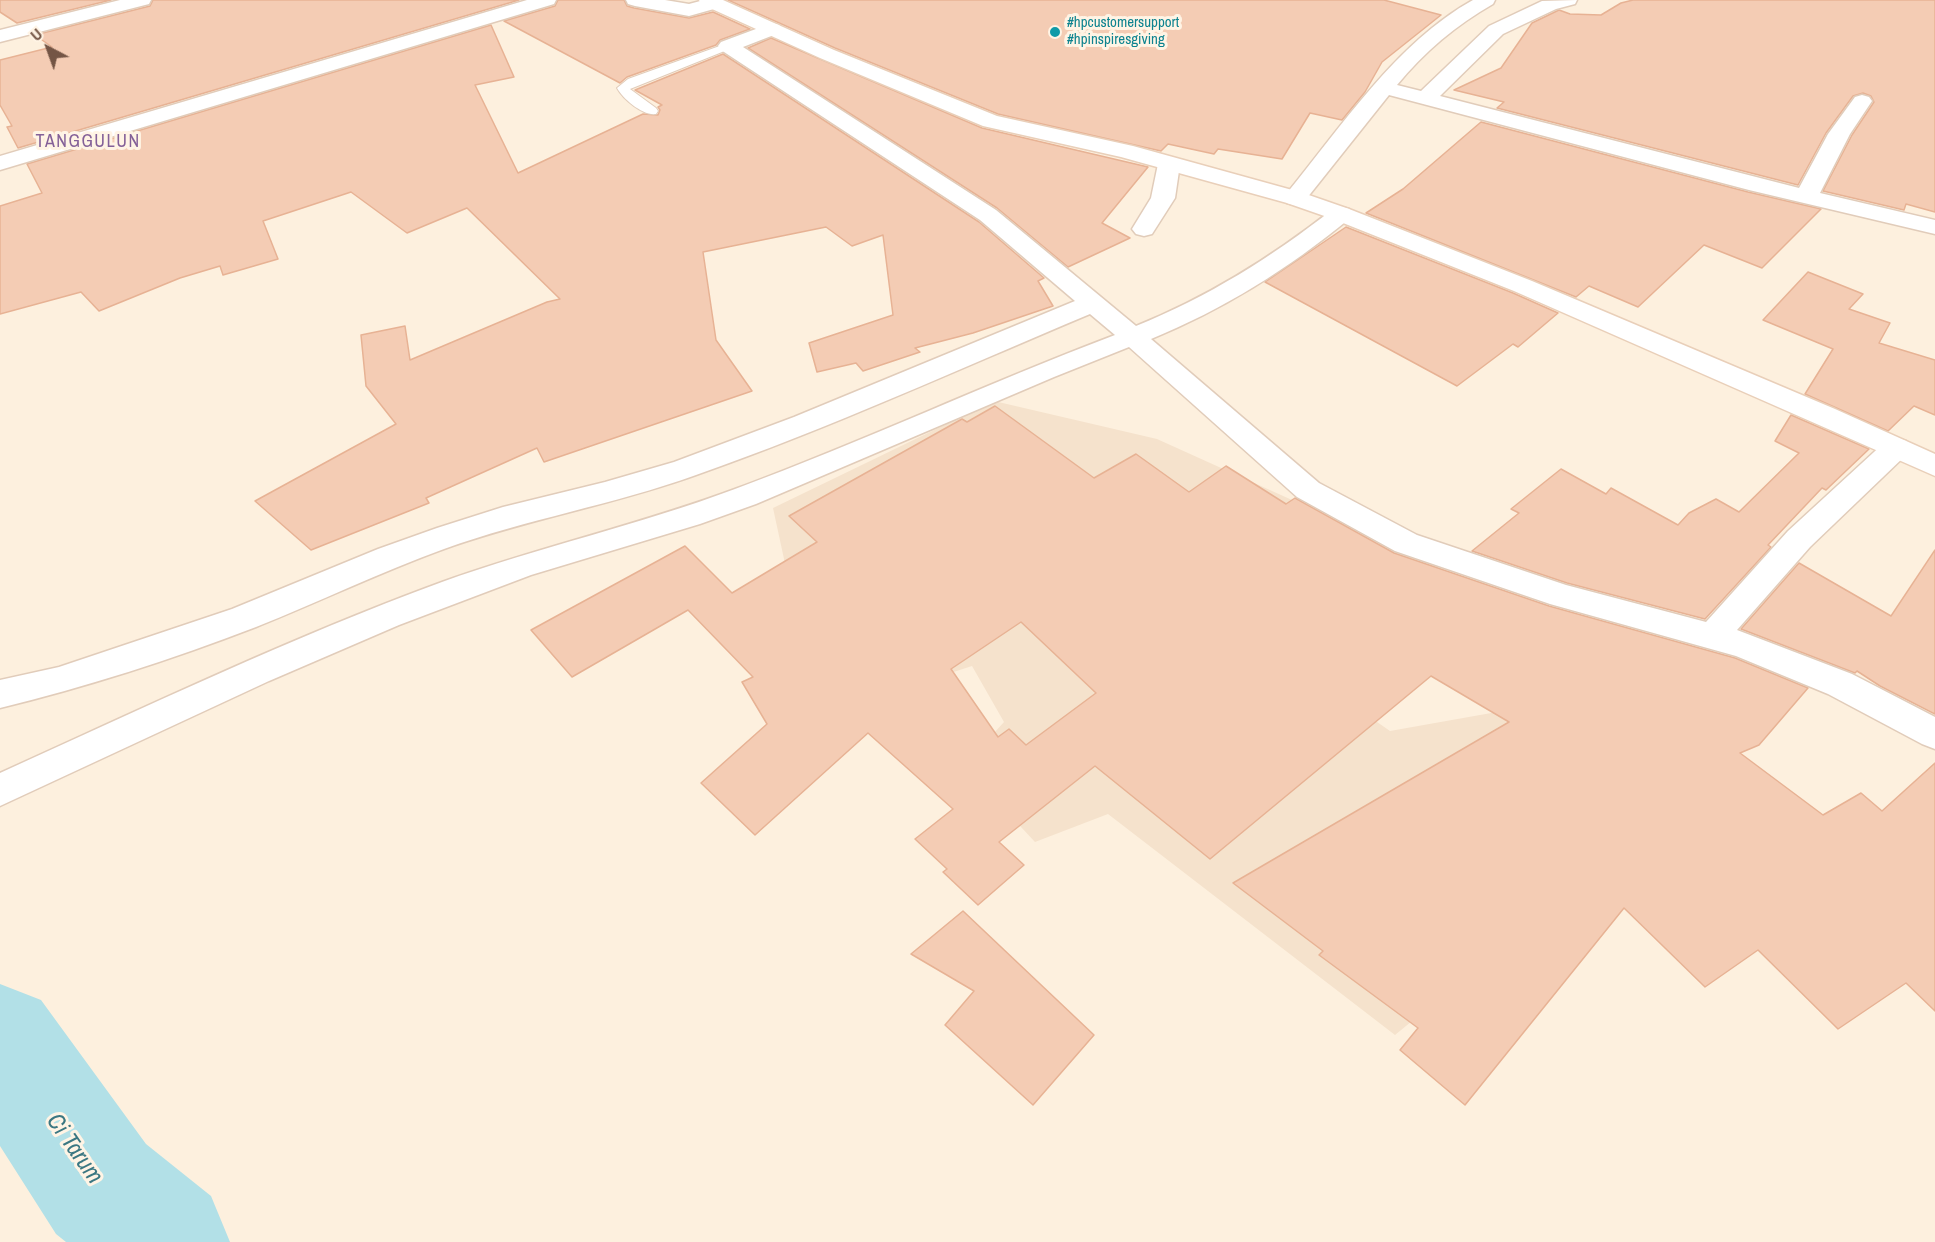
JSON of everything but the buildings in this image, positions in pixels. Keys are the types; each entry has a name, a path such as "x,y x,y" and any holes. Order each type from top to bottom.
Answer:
{"street":[{"path":"0,36 142,0"},
{"path":"0,163 547,0"},
{"path":"636,0 689,10 711,2 971,114 1169,164 1297,199 1334,212 1523,286 1825,415 1935,466"},
{"path":"1421,97 1513,16 1568,0"},
{"path":"1297,199 1424,44 1466,9 1485,3 1513,16"},
{"path":"728,46 772,30"},
{"path":"728,46 988,215 1308,490 1406,543 1561,596 1744,645 1840,684 1935,734"},
{"path":"1383,93 1421,97 1562,135 1935,226"},
{"path":"1806,196 1839,134 1862,101"},
{"path":"1144,229 1163,198 1169,164"},
{"path":"0,790 304,652 521,561 743,498 846,457 1128,333 1194,311 1242,285 1315,235 1334,212"},
{"path":"0,694 60,680 244,618 389,557 684,469 804,424 1096,306"},
{"path":"1713,636 1799,539 1896,448"},
{"path":"504,522 521,561"}],"lane":[{"path":"652,111 626,94 623,88 632,82 728,46"}],"shaded area":[{"path":"994,401 1157,439 1438,566 1279,654 1390,731 1525,707 1451,989 1395,1035 1108,814 1035,842 964,766 1004,722 972,666 923,682 792,596 773,508"}],"waterway":[{"name":"Ci Tarum","path":"0,1041 101,1189 165,1242"}],"place":[{"name":"#hpcustomersupport #hpinspiresgiving","path":"1055,32"}],"district":[{"name":"TANGGULUN","path":"88,142"}]}
